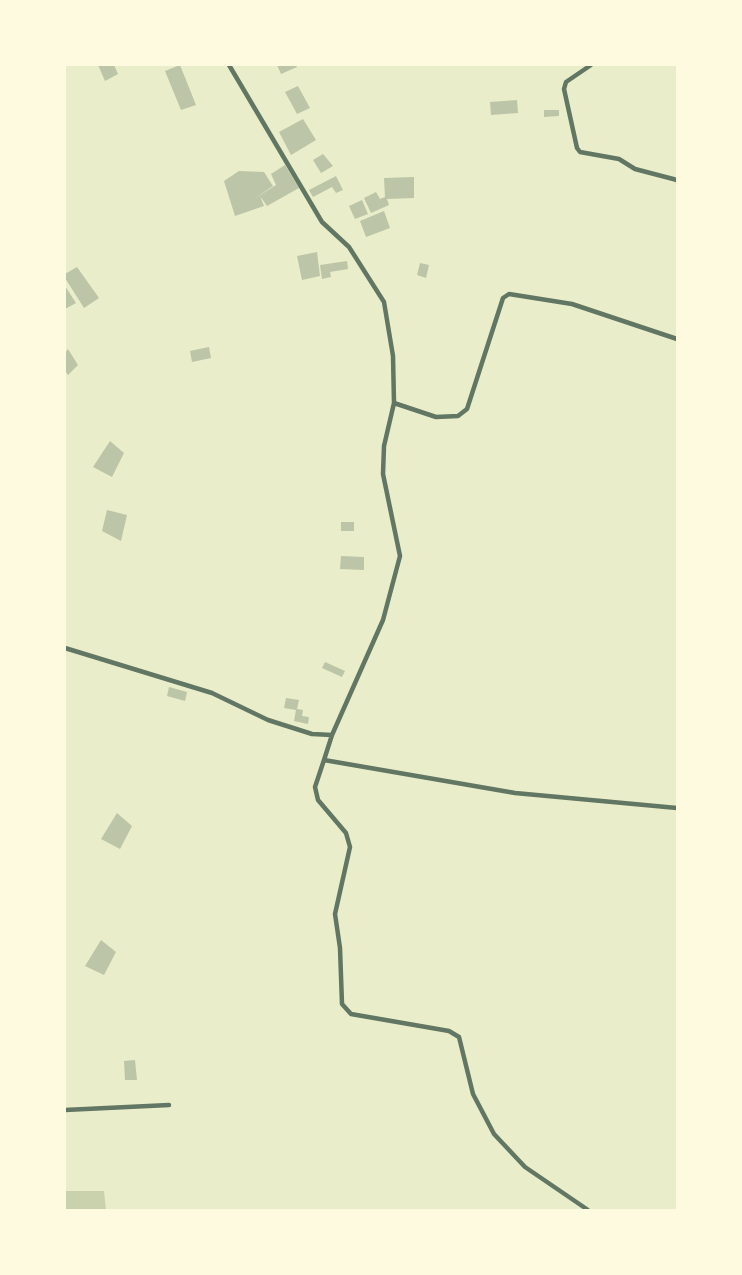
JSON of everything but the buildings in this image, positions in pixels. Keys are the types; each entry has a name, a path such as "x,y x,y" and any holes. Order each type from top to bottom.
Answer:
{"street":[{"path":"229,65 322,222 349,247 384,302 393,356 394,403 384,446 383,474 400,556 383,620 332,735 315,787 318,800 346,832 350,847 335,914 340,947 342,1004 351,1014 449,1031 459,1037 473,1094 494,1134 525,1167 588,1210"},
{"path":"591,65 566,82 564,89 576,148 580,152 619,159 635,169 677,180"},
{"path":"394,403 436,417 458,416 467,409 503,298 509,294 572,304 677,339"},
{"path":"65,648 212,693 268,720 312,734 332,735"},
{"path":"324,760 515,793 677,808"},
{"path":"65,1110 169,1105"}],"green space":[{"path":"65,1191 104,1191 106,1210 65,1210"}]}
